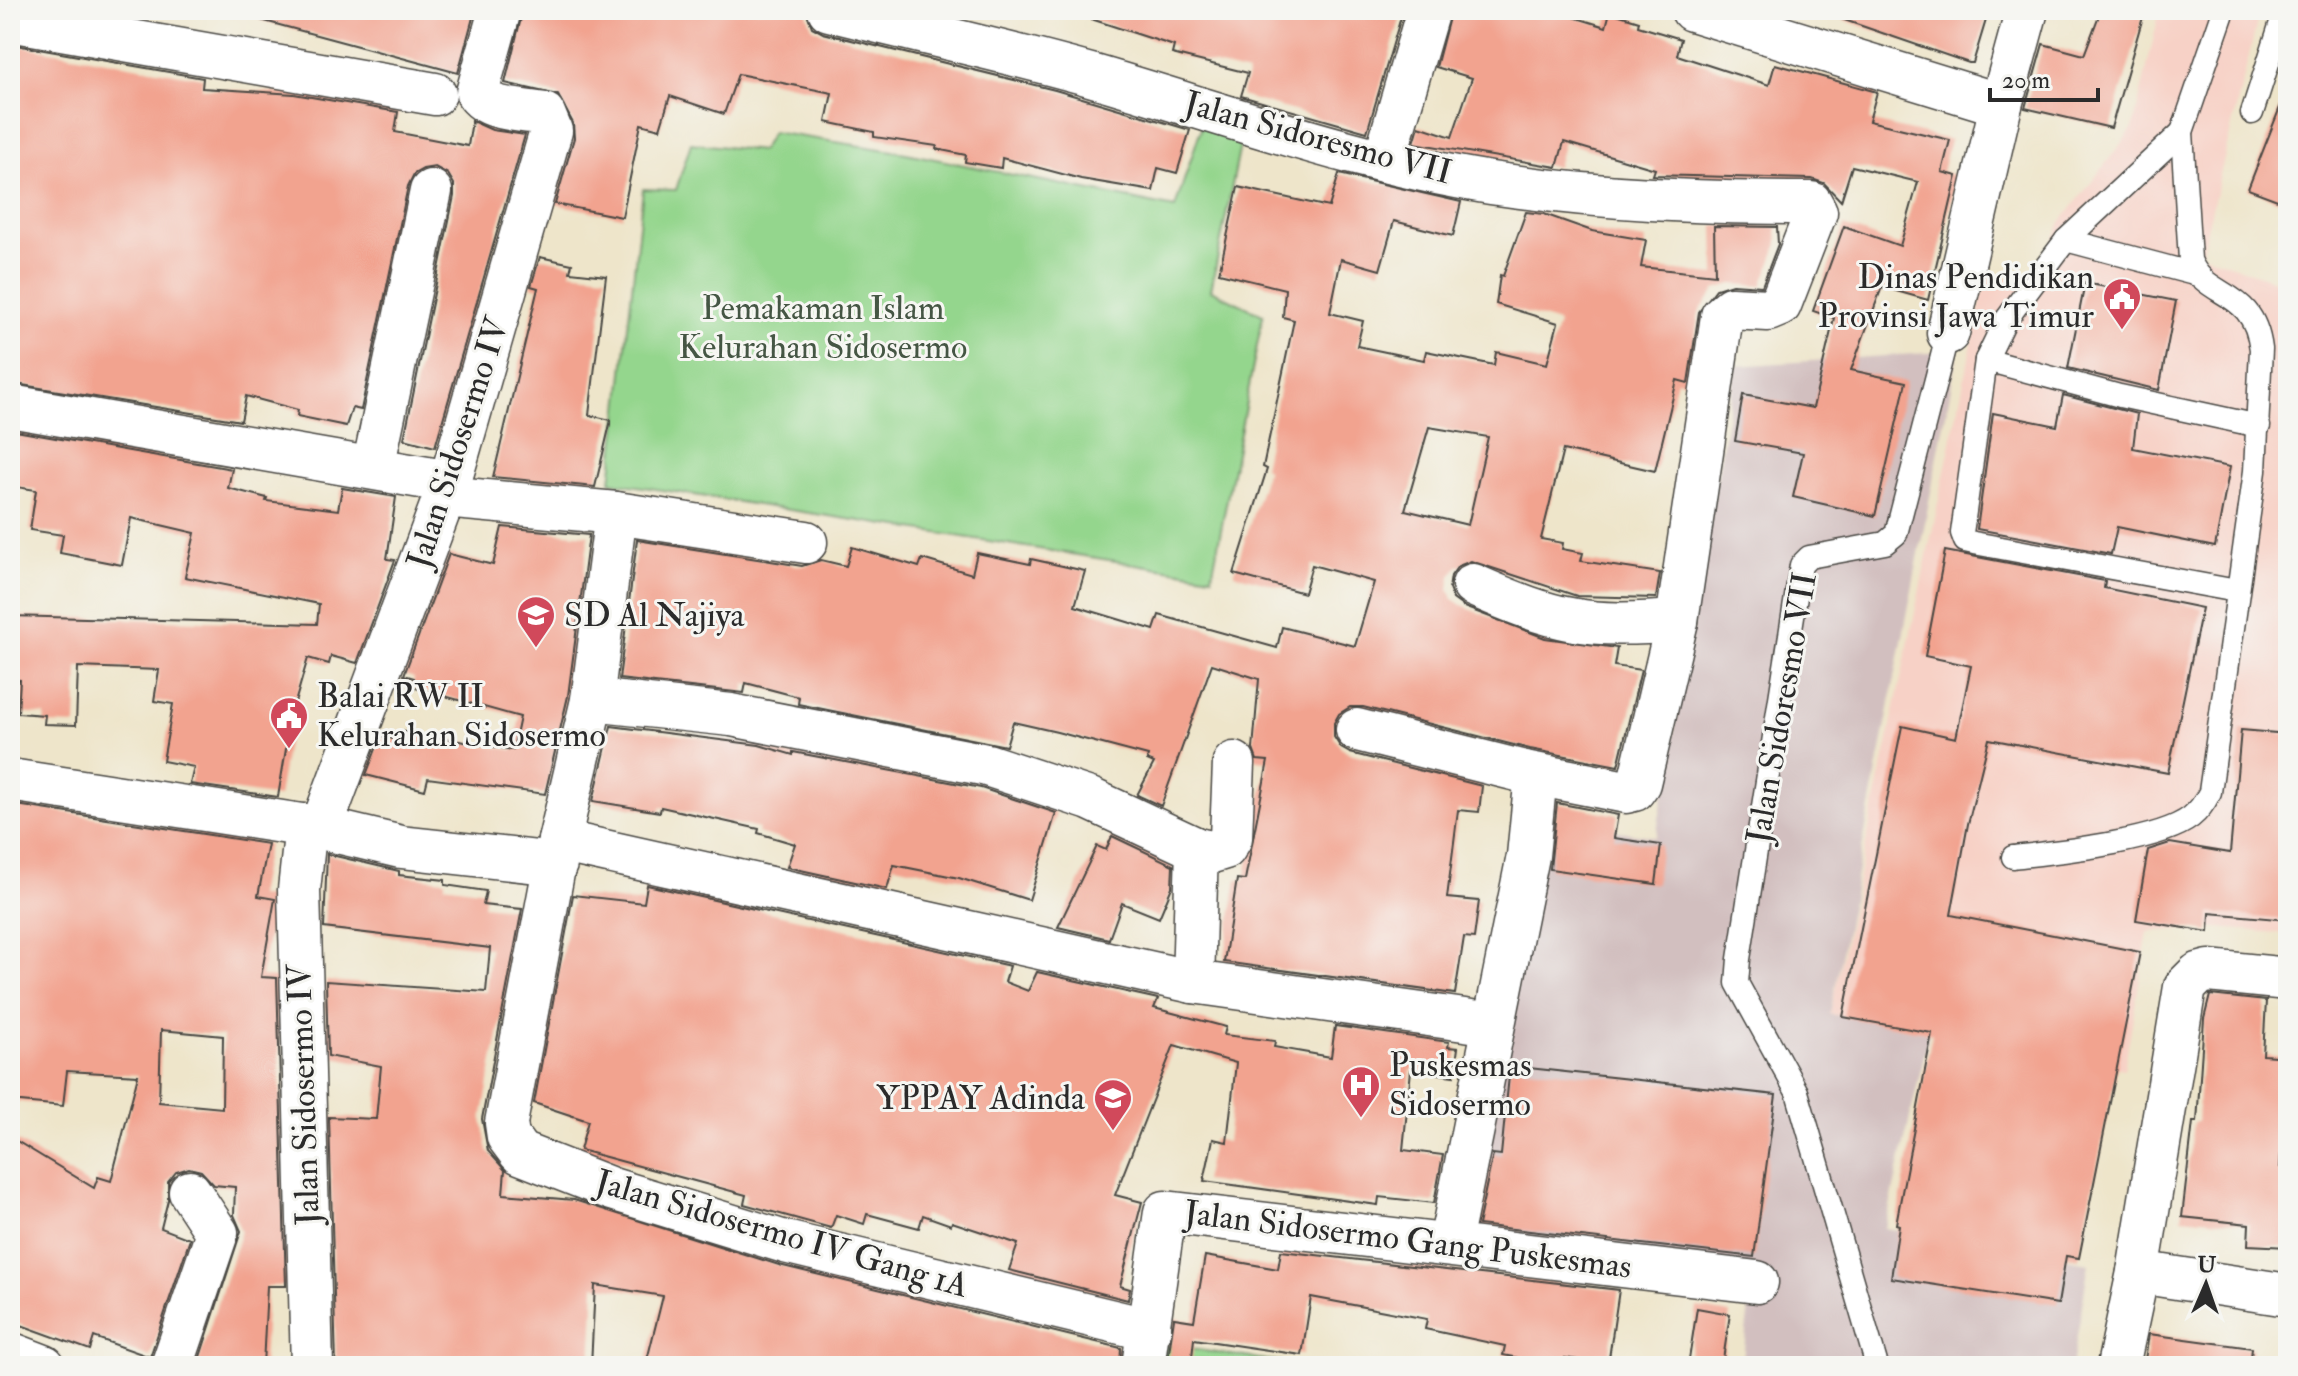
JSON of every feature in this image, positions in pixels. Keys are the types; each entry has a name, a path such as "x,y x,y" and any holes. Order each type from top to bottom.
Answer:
{"street":[{"name":"Jalan Sidosermo IV","path":"312,1366 299,890 314,827 447,490 551,131 544,114 481,100 477,93 500,10"},
{"name":"Jalan Sidoresmo VII","path":"829,10 1090,75 1384,161 1490,182 1669,203 1811,203 1816,212 1780,305 1768,310 1731,308 1722,316 1677,621"},
{"path":"1384,161 1428,10"},
{"path":"1692,10 2001,105"},
{"name":"Jalan Sidoresmo VII","path":"1948,333 2001,105 2027,10"},
{"path":"10,20 104,23 435,94"},
{"path":"373,468 431,191"},
{"path":"10,406 373,468 447,490 806,542"},
{"name":"Jalan Sidosermo IV Gang 1A","path":"616,513 592,700 558,853 506,1123 508,1137 520,1153 612,1189 1146,1348"},
{"path":"1357,730 1525,772 1626,792 1634,790 1677,621 1619,626 1567,621 1525,608 1473,585"},
{"path":"592,700 731,715 987,765 1090,799 1197,849 1221,851 1231,838 1234,763"},
{"path":"1450,1243 1528,856 1536,794 1535,785 1525,772"},
{"path":"10,780 314,827 401,847 558,853 1193,982 1493,1024"},
{"path":"1193,982 1197,849"},
{"path":"2118,1366 2138,1272 2185,987 2198,974 2221,971 2288,979"},
{"path":"172,1366 217,1233 190,1192"},
{"name":"Jalan Sidosermo Gang Puskesmas","path":"1146,1348 1165,1212 1450,1243 1757,1282"},
{"path":"2138,1272 2288,1295"},
{"path":"10,1353 44,1366"}],"lane":[{"path":"2198,275 2190,260 2182,132 2224,10"},
{"path":"2252,113 2285,10"},
{"path":"2182,132 2066,240 2005,321 1986,360 1962,533 1965,541 2237,591"},
{"path":"2013,857 2091,847 2154,832 2189,819 2202,807 2210,792 2259,426 2261,349 2255,322 2240,302 2198,275 2066,240"},
{"name":"Jalan Sidoresmo VII","path":"1877,1366 1797,1092 1737,983 1801,565 1809,557 1885,543 1896,534 1948,333"},
{"path":"1986,360 2120,396 2259,426"}],"shaded area":[{"path":"2160,10 2260,10 2201,254 2288,285 2288,934 2209,927 2148,932 2124,1069 1830,1014 1986,277 2036,278 2061,222 2133,128"},
{"path":"1958,351 1830,1014 1929,1033 1885,1228 2089,1263 2072,1366 1742,1366 1753,1273 1456,1228 1533,817 1656,837 1736,366"}],"green space":[{"name":"Pemakaman Islam Kelurahan Sidosermo","path":"1202,125 1242,136 1211,290 1263,315 1212,576 611,482 643,189 676,190 691,143 761,151 772,132 906,153 1175,208"},
{"path":"1164,1345 1305,1366 1161,1366"}],"building":[{"path":"258,10 475,10 458,73 257,19"},
{"path":"523,10 806,10 812,27 823,33 1055,90 1190,130 1177,173 1158,168 1153,191 1081,179 1002,158 1001,168 965,162 966,155 936,149 937,146 874,137 874,132 826,122 832,93 738,74 724,114 670,96 660,129 641,124 622,217 555,204 574,138 573,123 558,95 505,83"},
{"path":"1083,10 1403,10 1367,132 1241,96 1248,73 1172,54 1174,46 1082,16"},
{"path":"1451,10 1551,10 1606,27 1610,12 1639,21 1638,26 1681,39 1677,55 1769,85 1775,64 1877,92 1869,121 1950,140 1942,172 1957,176 1928,300 1882,287 1851,370 1906,382 1875,516 1793,497 1803,453 1735,441 1743,395 1813,408 1834,318 1813,311 1844,226 1900,246 1918,182 1852,166 1841,201 1824,183 1812,179 1653,175 1655,169 1564,142 1557,167 1414,143 1419,126 1452,137 1472,78 1436,67"},
{"path":"1831,10 1989,10 1973,63 1969,63 1830,15"},
{"path":"2101,10 2145,10 2111,128 2025,108 2043,44 2084,55"},
{"path":"10,44 203,78 202,88 294,94 398,112 395,132 468,146 472,121 492,130 525,135 435,447 404,439 454,196 454,184 448,174 435,167 414,174 408,186 361,410 352,408 346,426 297,416 298,410 246,396 241,421 10,383"},
{"path":"2288,92 2288,204 2248,189"},
{"path":"1339,174 1461,202 1453,236 1394,221 1380,270 1341,259 1330,313 1363,321 1357,346 1424,360 1426,351 1494,365 1496,352 1547,364 1558,323 1496,304 1500,275 1503,276 1526,212 1544,214 1592,231 1646,240 1641,267 1715,275 1714,226 1777,227 1778,244 1762,286 1732,284 1716,289 1699,312 1688,383 1677,380 1655,471 1563,450 1541,539 1563,543 1562,549 1583,553 1581,561 1660,573 1656,598 1577,596 1471,561 1458,566 1451,576 1449,589 1453,599 1464,607 1545,638 1617,648 1614,666 1641,670 1618,766 1530,749 1363,707 1350,707 1339,714 1334,723 1334,737 1341,748 1350,753 1482,786 1479,812 1458,810 1447,898 1479,901 1474,938 1464,937 1455,994 1224,962 1237,879 1245,880 1268,761 1257,760 1253,749 1259,679 1212,664 1161,806 1137,795 1154,763 1147,760 1148,756 1057,732 1013,722 1006,746 798,704 799,697 746,683 744,693 619,679 637,540 802,566 821,560 846,566 852,547 919,567 922,559 972,574 977,553 1030,564 1031,559 1085,571 1075,606 1154,630 1159,615 1277,648 1282,627 1355,646 1374,582 1312,565 1304,593 1234,574 1267,469 1263,467 1294,320 1283,317 1285,289 1219,273 1238,187 1329,207","holes":["1429,427 1488,437 1468,525 1405,510"]},
{"path":"540,257 572,264 570,272 606,276 589,415 611,420 595,487 493,477 538,288 531,286"},
{"path":"2085,283 2176,301 2159,390 2068,368"},
{"path":"2063,395 2137,414 2133,448 2230,467 2215,547 2117,527 2111,554 1977,529 1993,413 2057,426"},
{"path":"10,430 232,469 228,488 267,498 266,501 338,510 342,488 396,497 387,559 395,560 357,663 331,656 329,664 308,658 292,713 278,797 190,784 194,767 163,761 173,704 154,701 159,670 78,667 76,725 44,724 45,715 18,713 20,680 10,679 10,616 317,624 319,604 185,577 195,533 131,518 122,565 60,553 63,535 30,530 36,490 10,486"},
{"path":"502,527 589,535 568,696 545,794 428,778 425,790 366,775 381,736 397,740 399,731 513,750 520,717 412,687 414,678 404,675 449,554 493,565"},
{"path":"1945,551 2105,581 2104,588 2202,608 2168,773 1989,739 1968,824 1951,915 2140,952 2079,1258 2066,1256 2058,1304 1891,1278 1899,1225 1896,1224 1932,1033 1843,1017 1902,726 1956,738 1971,666 1925,656"},
{"path":"611,726 759,745 793,755 793,752 981,788 1056,813 1029,900 959,878 894,865 887,889 787,867 795,844 758,833 759,829 661,807 660,812 593,801"},
{"path":"2241,730 2288,734 2288,920 2210,913 2209,932 2136,920 2148,850 2170,843 2230,853"},
{"path":"1557,803 1618,815 1614,838 1661,845 1656,884 1550,869"},
{"path":"10,804 268,844 258,896 275,899 261,977 277,978 286,1286 267,1286 263,1366 198,1363 241,1231 234,1215 235,1187 214,1185 201,1171 189,1168 176,1172 168,1182 168,1200 161,1228 190,1239 150,1357 94,1337 90,1350 10,1321 10,1137 94,1188 98,1177 111,1181 138,1075 67,1071 63,1106 10,1101","holes":["161,1030 223,1036 222,1108 159,1102"]},
{"path":"1112,836 1173,865 1172,887 1159,918 1122,903 1109,939 1058,927 1097,846 1106,850"},
{"path":"327,854 399,871 399,875 445,880 445,885 486,891 483,905 522,909 482,1119 488,1151 505,1170 503,1194 574,1200 779,1265 1121,1348 1120,1366 674,1366 647,1360 663,1296 595,1285 591,1366 534,1366 534,1362 336,1366 329,1117 376,1119 381,1066 328,1056 326,981 486,992 490,948 324,928"},
{"path":"647,885 1010,966 1005,982 1028,991 1037,972 1158,999 1154,1008 1226,1027 1224,1035 1275,1041 1274,1047 1331,1057 1335,1026 1449,1042 1448,1047 1458,1048 1454,1076 1411,1070 1403,1150 1443,1155 1434,1203 1379,1197 1378,1205 1204,1181 1213,1139 1227,1142 1236,1063 1174,1045 1115,1195 1142,1202 1120,1286 1130,1289 1128,1300 1009,1270 1018,1244 952,1222 951,1225 923,1215 919,1228 867,1214 864,1224 836,1215 831,1228 744,1204 746,1195 580,1150 588,1121 534,1103 573,895 644,903"},
{"path":"2210,995 2266,1001 2263,1055 2288,1057 2280,1167 2288,1167 2288,1247 2248,1245 2249,1224 2182,1217 2193,1122 2197,1122 2204,1019"},
{"path":"1510,1066 1776,1095 1754,1257 1478,1225 1493,1154 1501,1155"},
{"path":"1281,1251 1619,1290 1608,1365 1565,1358 1563,1366 1560,1366 1503,1355 1505,1346 1425,1329 1427,1319 1311,1297 1302,1355 1194,1339 1191,1366 1167,1366 1174,1318 1194,1321 1205,1256 1278,1269"},
{"path":"1697,1308 1730,1314 1722,1366 1688,1366"},
{"path":"2149,1334 2252,1348 2250,1366 2144,1366"}],"place":[{"name":"Dinas Pendidikan Provinsi Jawa Timur","path":"2122,331"},
{"name":"SD Al Najiya","path":"536,649"},
{"name":"Balai RW II Kelurahan Sidosermo","path":"289,750"},
{"name":"Puskesmas Sidosermo","path":"1361,1119"},
{"name":"YPPAY Adinda","path":"1113,1132"}]}
